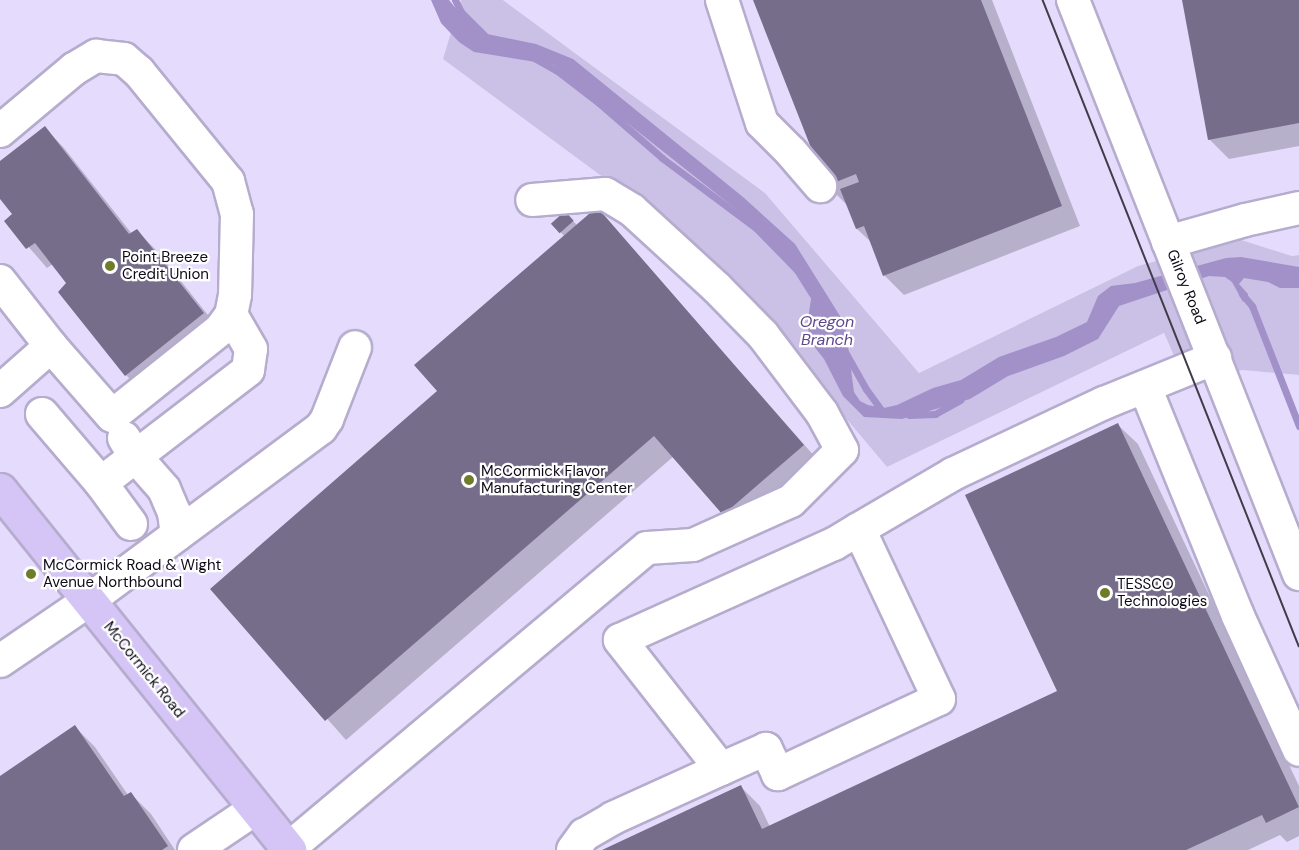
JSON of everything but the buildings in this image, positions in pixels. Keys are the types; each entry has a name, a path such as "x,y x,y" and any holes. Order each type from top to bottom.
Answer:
{"main road":[{"name":"McCormick Road","path":"0,490 288,850"}],"street":[{"path":"722,0 762,123 820,186"},
{"name":"Gilroy Road","path":"1073,0 1299,574"},
{"path":"0,131 74,69 96,56 124,59 139,72 228,181 237,214 235,295 231,315 222,328 112,416"},
{"path":"288,850 647,548 693,545 791,501 842,450 822,413 762,335 717,288 632,210 605,194 532,200"},
{"path":"1173,254 1299,207"},
{"path":"0,281 51,346 112,416 135,456 164,489 174,512 177,535"},
{"path":"101,483 248,370 251,350 231,315"},
{"path":"8,385 51,346"},
{"path":"0,661 88,601 321,428 327,420 356,347"},
{"path":"722,769 620,640 834,544 953,474 1145,387 1215,358"},
{"path":"8,385 55,380 93,392"},
{"path":"1145,387 1239,616 1299,750"},
{"path":"42,414 101,483 131,524"},
{"path":"573,850 585,835 613,818 766,749 778,774 939,699 859,529"},
{"path":"194,850 255,809"}],"shaded area":[{"path":"0,0 461,0 444,59 707,254 887,467 1164,333 1188,388 1242,370 1299,375 1299,850 0,850"},
{"path":"461,0 503,0 765,193 919,373 1138,266 1197,250 1232,237 1292,256 1299,255 1299,375 1242,370 1188,388 1164,333 887,467 707,254 443,59"},
{"path":"503,0 1299,0 1299,255 1292,256 1232,237 1197,250 1138,266 919,373 765,193"}],"water":[{"name":"Oregon Branch","path":"431,0 449,0 466,21 487,34 536,44 573,59 743,197 795,244 845,324 854,392 860,401 868,405 884,408 897,405 933,388 961,380 999,357 1056,337 1087,322 1098,296 1111,286 1135,283 1226,258 1241,257 1299,267 1299,288 1280,288 1268,282 1244,278 1239,284 1248,294 1248,298 1243,302 1232,282 1225,277 1209,276 1119,306 1098,339 1064,356 1008,376 970,399 902,419 864,417 843,396 824,359 813,345 807,326 811,299 809,290 789,259 737,210 554,65 474,52 459,42 441,23"}],"waterway":[{"name":"Oregon Branch","path":"455,0 461,12 484,35"},
{"name":"Oregon Branch","path":"534,58 556,70 599,103 662,158 756,228 797,270 812,294"},
{"path":"1242,294 1252,306 1299,426"},
{"name":"Oregon Branch","path":"844,350 866,389 881,410 886,412"},
{"name":"Oregon Branch","path":"909,415 935,414 960,400"}],"tram line":[{"path":"1043,0 1299,646"}],"place":[{"name":"Point Breeze Credit Union","path":"110,266"},
{"name":"McCormick Flavor Manufacturing Center","path":"469,480"},
{"name":"McCormick Road & Wight Avenue Northbound","path":"31,574"},
{"name":"TESSCO Technologies","path":"1105,593"}]}
